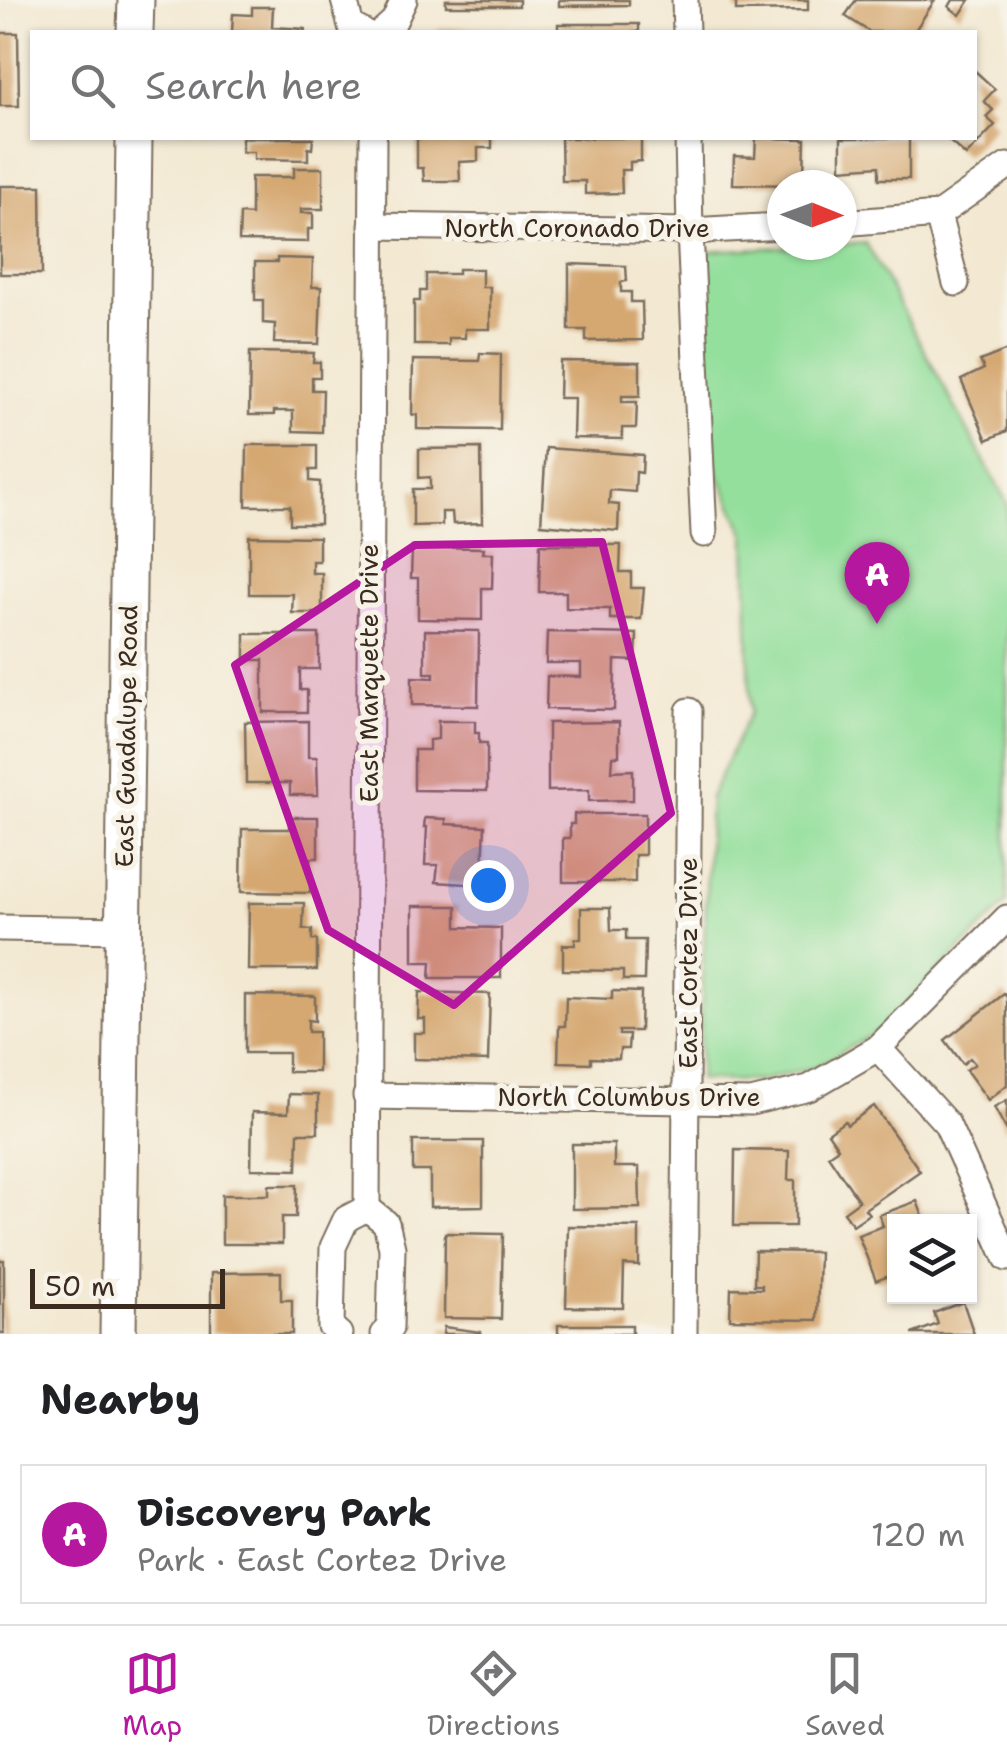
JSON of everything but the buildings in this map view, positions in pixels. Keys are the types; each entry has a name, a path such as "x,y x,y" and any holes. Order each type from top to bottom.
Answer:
{"main road":[{"path":"135,30 136,0"},
{"name":"East Guadalupe Road","path":"118,1334 134,140"}],"street":[{"path":"344,0 351,26 359,30"},
{"path":"384,30 394,21 404,0"},
{"path":"685,0 686,30"},
{"name":"East Marquette Drive","path":"367,1208 374,140"},
{"path":"688,140 704,534"},
{"path":"857,222 938,215 1007,166"},
{"path":"938,215 956,283"},
{"name":"North Coronado Drive","path":"372,226 690,230 767,227"},
{"name":"East Cortez Drive","path":"684,1334 689,711"},
{"name":"North Columbus Drive","path":"366,1096 751,1102 810,1088 878,1048 1007,918"},
{"path":"0,928 124,930"},
{"path":"878,1048 947,1124 1007,1258"},
{"path":"340,1334 332,1327 333,1247 346,1219 367,1208 386,1223 392,1248 390,1328 384,1334"}],"highlighted area":[{"path":"602,542 671,813 454,1005 328,930 235,665 415,545"}],"green space":[{"path":"857,243 866,243 1007,503 1007,903 880,1030 815,1067 759,1081 699,1080 710,797 750,712 746,536 712,461 701,251 767,248 767,260 857,260"}],"place":[{"name":"Discovery Park","path":"877,624"}]}
